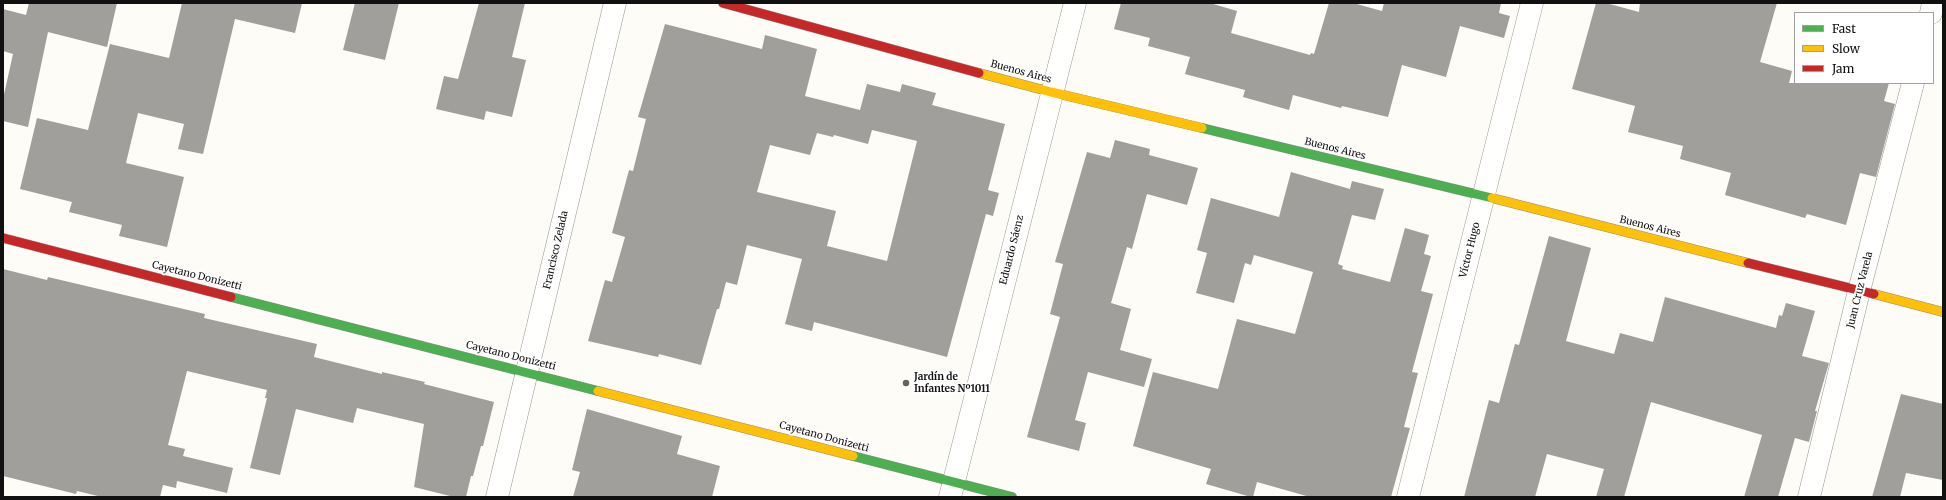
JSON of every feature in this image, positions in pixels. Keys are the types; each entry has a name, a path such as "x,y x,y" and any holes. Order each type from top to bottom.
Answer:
{"street":[{"name":"Francisco Zelada","path":"497,497 615,3"},
{"name":"Buenos Aires","path":"723,3 1051,92 1483,196 1943,312"},
{"name":"Eduardo Sáenz","path":"951,489 1051,92 1075,3"},
{"name":"Víctor Hugo","path":"1408,497 1532,3"},
{"name":"Juan Cruz Varela","path":"1809,497 1859,291 1913,84"},
{"name":"Cayetano Donizetti","path":"3,238 528,371 951,489 1012,497"}],"building":[{"path":"29,3 117,3 107,47 48,32 28,127 3,121 3,99 13,54 3,51 3,9 26,15"},
{"path":"182,3 302,3 295,33 235,19 203,154 178,149 184,124 138,113 126,163 184,177 167,247 119,236 122,225 69,212 72,202 20,189 37,118 88,130 110,44 169,58"},
{"path":"355,3 399,3 385,60 343,50"},
{"path":"479,3 525,3 512,57 526,60 512,117 486,111 484,120 436,109 444,76 458,79"},
{"path":"1121,3 1210,3 1237,11 1231,33 1310,55 1311,53 1314,54 1329,3 1353,3 1382,11 1384,3 1501,3 1499,13 1510,16 1504,38 1460,26 1446,77 1402,65 1388,117 1342,106 1341,108 1293,95 1289,110 1243,97 1245,90 1185,74 1190,57 1148,46 1150,38 1114,29"},
{"path":"1596,3 1606,3 1639,12 1640,3 1777,3 1760,62 1792,71 1789,83 1794,84 1889,84 1884,101 1895,104 1876,177 1860,173 1846,225 1807,214 1805,218 1725,195 1731,173 1680,159 1683,146 1628,132 1635,106 1572,89"},
{"path":"665,24 762,49 765,35 817,49 805,96 860,110 867,84 900,92 902,84 936,93 932,105 1005,124 988,190 999,193 993,216 986,214 947,357 814,322 812,331 785,324 802,259 747,245 737,285 726,282 701,365 659,354 658,357 588,341 605,280 612,282 625,237 612,233 629,170 633,171 646,119 638,117","holes":["872,130 917,141 887,261 827,246 836,211 757,192 770,145 810,155 817,133 833,137 834,135 868,144"]},
{"path":"1115,140 1150,149 1149,155 1198,168 1187,205 1147,194 1132,249 1127,247 1111,303 1131,309 1120,350 1152,359 1144,387 1088,372 1075,420 1086,423 1079,451 1027,437 1060,317 1050,314 1063,264 1055,262 1087,152 1110,158"},
{"path":"1291,172 1350,189 1352,181 1384,189 1375,220 1352,215 1338,264 1343,266 1342,269 1390,282 1405,228 1429,235 1424,254 1431,256 1421,291 1433,294 1412,372 1418,373 1404,427 1410,428 1391,497 1310,497 1257,482 1253,497 1251,497 1206,484 1211,469 1133,446 1153,372 1218,389 1237,319 1295,334 1313,272 1254,255 1251,265 1245,263 1234,303 1196,293 1207,253 1197,250 1211,198 1279,217"},
{"path":"1549,236 1591,248 1566,341 1614,354 1620,333 1653,342 1665,297 1776,328 1779,315 1782,316 1786,303 1815,311 1802,356 1829,363 1815,411 1817,411 1809,442 1795,438 1778,497 1744,497 1762,435 1651,402 1624,497 1596,497 1604,469 1547,454 1535,497 1464,497 1489,400 1499,403 1515,344 1519,345"},
{"path":"3,269 47,280 48,277 205,314 204,318 317,344 314,357 382,374 382,372 425,382 424,384 494,402 483,446 481,446 473,476 471,476 466,497 454,497 414,487 424,424 357,408 353,423 296,409 280,475 250,468 267,398 265,398 267,390 187,371 168,445 185,449 183,456 233,468 227,493 177,481 176,488 163,485 160,497 102,497 77,491 76,494 3,476"},
{"path":"1901,394 1943,404 1943,480 1906,473 1900,497 1872,497"},
{"path":"587,409 682,436 677,454 720,466 712,497 573,497 580,472 572,470"}],"traffic: fast":[{"path":"1202,128 1492,198"},
{"path":"231,297 598,391"},
{"path":"853,456 1012,497"}],"traffic: slow":[{"path":"979,73 1051,92 1202,128"},
{"path":"1492,198 1748,263"},
{"path":"1874,294 1943,312"},
{"path":"598,391 853,456"}],"traffic: jam":[{"path":"723,3 979,73"},
{"path":"3,238 231,297"},
{"path":"1748,263 1874,294"}],"place":[{"name":"Jardín de Infantes Nº1011","path":"906,383"}]}
